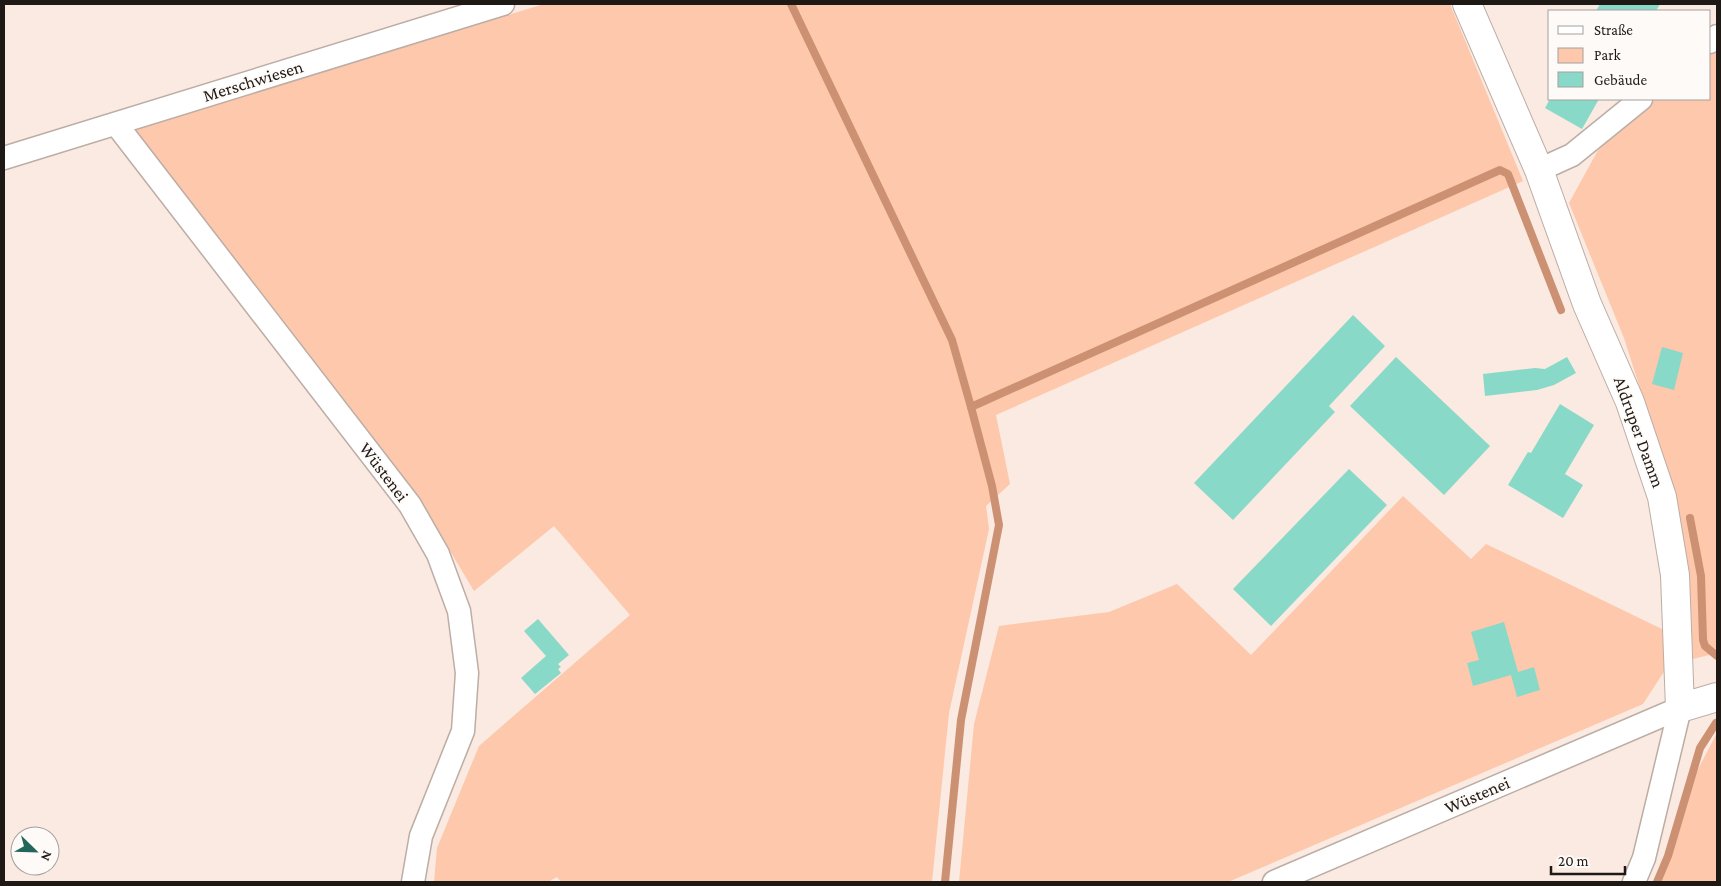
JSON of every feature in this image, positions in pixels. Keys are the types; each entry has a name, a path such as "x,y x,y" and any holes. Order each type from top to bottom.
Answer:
{"street":[{"name":"Merschwiesen","path":"4,158 503,4"},
{"name":"Aldruper Damm","path":"1467,4 1539,170 1587,304 1630,402 1662,497 1675,575 1680,708 1644,858 1634,882"},
{"path":"1539,170 1572,154 1640,100"},
{"name":"Wüstenei","path":"116,124 410,505 438,554 459,611 468,673 463,731 421,836 413,882"},
{"path":"1680,708 1717,697"},
{"name":"Wüstenei","path":"1274,882 1680,708"}],"green space":[{"path":"544,4 1450,4 1523,181 996,415 1010,484 986,506 989,529 949,713 932,882 561,882 557,877 548,882 434,882 437,848 479,746 630,615 554,526 474,591 425,509 133,129"},
{"path":"1717,46 1717,653 1693,659 1691,615 1674,495 1624,338 1569,203 1597,152 1624,123 1652,100 1711,100 1711,51"},
{"path":"1403,496 1471,559 1486,544 1664,630 1667,667 1643,704 1228,882 959,882 974,724 999,626 1109,612 1177,584 1251,655"},
{"path":"1717,733 1717,882 1657,882 1675,826 1695,775"}],"building":[{"path":"1600,4 1660,4 1657,10 1597,10"},
{"path":"1549,100 1598,100 1582,129 1545,108"},
{"path":"1353,315 1385,346 1329,406 1335,412 1233,520 1194,483"},
{"path":"1662,347 1683,353 1674,390 1652,384"},
{"path":"1396,357 1490,446 1444,495 1350,406"},
{"path":"1567,357 1576,373 1554,385 1537,390 1485,396 1483,374 1535,368 1545,369"},
{"path":"1560,404 1594,425 1565,474 1583,485 1563,518 1508,485 1528,452 1531,453"},
{"path":"1349,469 1387,505 1271,626 1233,589"},
{"path":"538,619 569,655 558,664 561,667 558,669 561,673 535,694 521,678 546,656 524,631"},
{"path":"1504,622 1518,672 1534,667 1540,690 1517,697 1511,675 1473,686 1467,663 1479,660 1471,632"}],"waterway":[{"path":"791,4 952,340 971,407 1500,170 1508,174 1561,310"},
{"path":"945,882 961,720 999,525 992,486 971,407"},
{"path":"1690,518 1701,576 1703,640 1705,646 1717,656"},
{"path":"1657,882 1668,856 1700,748 1716,723"}]}
